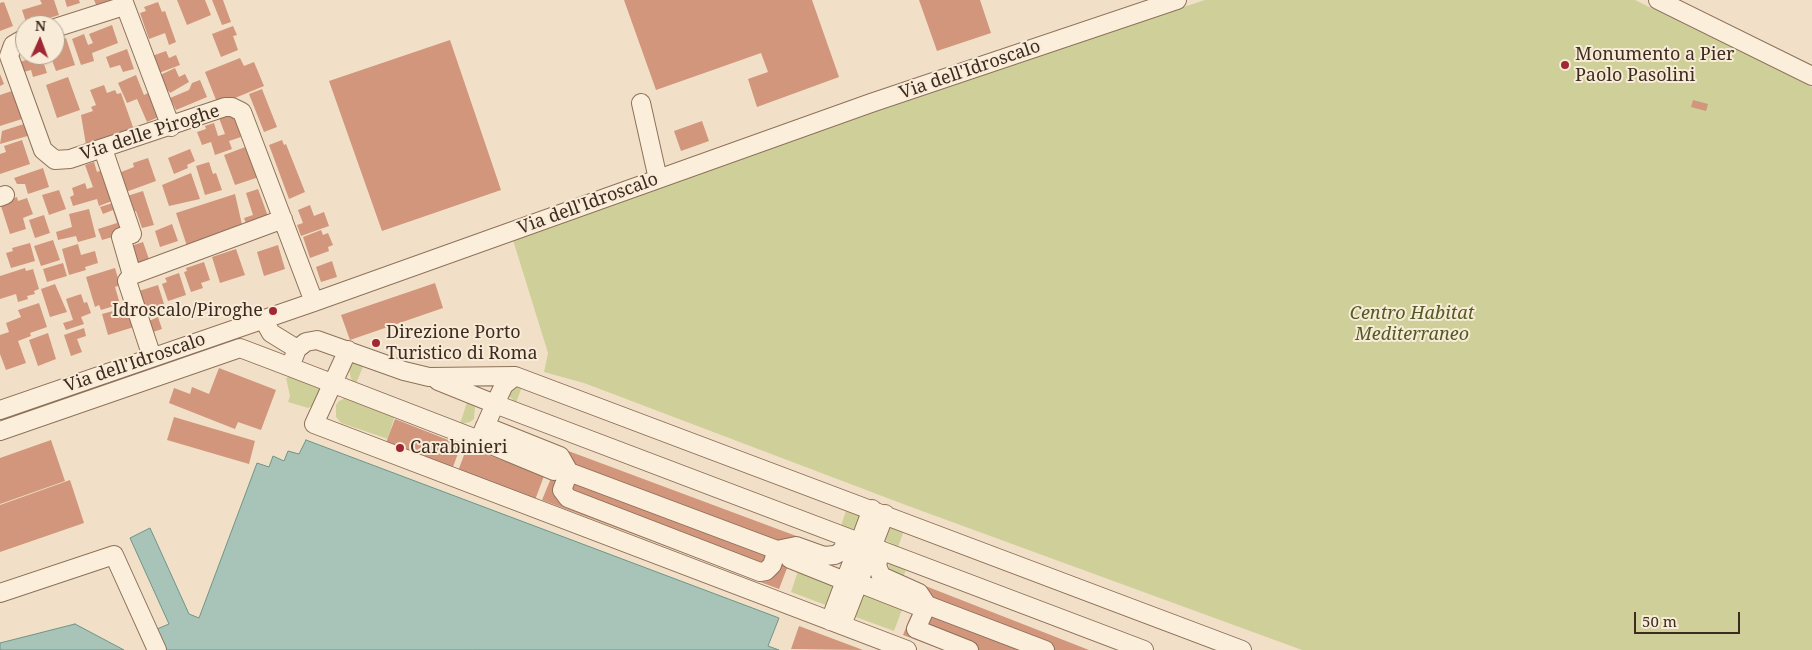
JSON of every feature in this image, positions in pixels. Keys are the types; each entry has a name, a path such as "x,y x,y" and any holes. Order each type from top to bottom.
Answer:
{"street":[{"name":"Via dell'Idroscalo","path":"0,410 314,302 871,103 1177,0"},
{"path":"1658,0 1812,76"},
{"path":"65,24 124,3 171,126"},
{"name":"Via delle Piroghe","path":"15,43 12,45 9,56 45,153 55,160 64,161 225,108 232,107 242,112 314,302"},
{"path":"641,103 658,179"},
{"path":"103,149 132,234 121,237 132,275"},
{"path":"152,357 127,281 132,275 283,219"},
{"path":"263,319 271,332 298,349"},
{"path":"290,367 298,349 306,342 317,340 348,350 404,371 429,377 495,404 1144,650"},
{"path":"0,431 240,348 332,384 482,433 562,471 852,582 1045,650"},
{"path":"348,350 314,424 907,650"},
{"path":"429,377 515,376 1242,650"},
{"path":"482,433 504,385 515,376"},
{"path":"562,471 562,490 568,498 760,572 766,571 772,564 796,546 824,556 835,555 842,551 865,545"},
{"path":"836,623 879,512"},
{"path":"865,545 877,565 880,576 919,594 921,605 916,629 968,650"},
{"path":"0,593 114,555 157,650"}],"green space":[{"name":"Centro Habitat Mediterraneo","path":"1205,0 1635,0 1812,87 1812,650 1302,650 911,507 584,383 544,372 548,353 513,240 960,80"},
{"path":"366,359 356,384 351,379 349,369 355,361"},
{"path":"297,374 317,384 319,388 320,392 316,404 308,408 288,402 290,396 286,378"},
{"path":"524,381 516,403 510,397 510,386"},
{"path":"349,396 395,415 388,439 341,423 336,417 336,405 339,401"},
{"path":"468,399 475,407 474,419 460,424"},
{"path":"848,504 862,511 859,528 849,529 841,526"},
{"path":"906,525 898,547 885,540 883,536 886,527"},
{"path":"888,561 908,566 903,577 890,571"},
{"path":"799,568 841,583 831,607 791,592"},
{"path":"861,591 903,607 894,631 853,616"}],"shaded area":[{"path":"306,440 779,618 768,646 779,650 166,650 157,629 169,624 130,538 150,528 189,614 199,618 257,463 269,467 273,456 284,461 288,451 299,454"},
{"path":"75,624 124,650 0,650 0,643"}],"building":[{"path":"40,0 54,0 59,15 24,15 22,10 42,4"},
{"path":"65,0 79,0 80,3 67,7"},
{"path":"94,0 115,0 97,7"},
{"path":"177,0 205,0 211,15 187,25"},
{"path":"212,0 223,0 231,22 222,25"},
{"path":"624,0 812,0 839,77 757,107 748,79 768,72 761,53 656,90"},
{"path":"919,0 980,0 991,33 937,51"},
{"path":"4,2 13,26 0,31 0,3"},
{"path":"158,2 162,12 165,11 176,42 169,45 165,33 149,39 140,13 146,11 144,7"},
{"path":"112,25 118,43 92,53 94,61 81,65 72,39 84,34 88,45 93,43 89,34"},
{"path":"233,26 237,35 233,36 238,50 221,57 212,34"},
{"path":"65,38 75,65 56,71 54,65 65,65"},
{"path":"450,40 501,190 382,231 329,81"},
{"path":"127,49 134,69 123,72 120,65 110,68 106,57"},
{"path":"166,51 169,58 176,55 180,65 159,73 152,56"},
{"path":"240,58 244,66 254,62 264,86 218,105 205,72"},
{"path":"18,65 44,65 47,73 33,77 31,70 20,73"},
{"path":"175,68 179,77 185,74 189,82 170,93 169,91 164,93 156,77"},
{"path":"0,74 4,84 0,86"},
{"path":"136,75 144,95 150,92 161,116 147,122 137,99 127,103 118,83"},
{"path":"68,77 80,110 57,118 46,85"},
{"path":"200,80 207,97 176,110 170,98 189,90 192,83"},
{"path":"104,85 107,93 115,90 117,94 121,93 134,130 86,145 81,115 93,111 91,107 96,105 90,90"},
{"path":"262,89 277,127 264,132 249,94"},
{"path":"12,91 22,119 0,126 0,95"},
{"path":"1693,100 1708,104 1706,111 1691,107"},
{"path":"233,113 241,137 229,141 232,149 215,155 211,142 202,145 197,132 206,129 205,126 214,123 218,136 225,134 219,118"},
{"path":"702,121 709,141 681,151 674,131"},
{"path":"27,123 31,135 0,144 2,131"},
{"path":"22,140 30,164 0,174 0,154 6,152 4,146"},
{"path":"282,140 284,145 286,144 305,192 289,199 269,145"},
{"path":"248,146 259,177 235,185 224,155"},
{"path":"190,149 195,161 187,165 188,168 174,174 168,158"},
{"path":"148,158 156,181 123,193 116,174 134,167 133,163"},
{"path":"94,162 97,172 102,170 112,201 99,206 97,199 73,206 70,197 74,195 72,188 85,183 87,189 93,187 85,165"},
{"path":"209,162 213,174 216,173 222,190 205,195 196,166"},
{"path":"43,168 49,187 28,194 25,184 17,184 14,178"},
{"path":"191,173 200,199 169,206 162,185"},
{"path":"258,189 269,219 247,226 244,218 253,215 246,193"},
{"path":"59,190 66,209 49,215 42,195"},
{"path":"143,191 154,225 142,228 136,211 130,213 124,197"},
{"path":"235,194 243,229 187,246 176,213"},
{"path":"17,197 18,201 27,198 33,214 23,218 26,229 10,234 0,203"},
{"path":"119,201 123,234 102,240 98,229 117,223 113,210 103,214 100,207"},
{"path":"310,205 314,216 324,212 329,226 301,236 297,225 303,223 298,210"},
{"path":"89,209 96,237 78,242 76,236 58,240 56,232 72,227 69,214"},
{"path":"44,215 50,233 35,238 29,220"},
{"path":"172,224 178,241 160,247 155,231"},
{"path":"321,230 323,235 328,233 333,245 328,247 329,251 310,258 303,237"},
{"path":"53,240 60,260 41,266 34,246"},
{"path":"143,242 150,262 138,266 131,246"},
{"path":"30,243 35,261 11,268 6,253 13,251 12,248"},
{"path":"78,244 81,255 95,251 98,263 85,267 86,270 69,275 62,249"},
{"path":"278,245 285,269 264,276 257,252"},
{"path":"236,249 245,275 220,283 212,257"},
{"path":"332,261 337,277 321,282 316,267"},
{"path":"204,262 210,280 201,283 203,288 191,292 184,272 187,271 186,268"},
{"path":"63,263 67,276 47,282 43,269"},
{"path":"25,268 26,271 33,269 39,289 34,291 35,294 27,296 28,299 18,302 16,294 0,299 0,276"},
{"path":"115,268 120,285 115,287 120,304 101,310 99,305 95,307 86,277"},
{"path":"179,273 186,295 168,301 162,284 167,282 165,278"},
{"path":"435,283 443,308 350,340 341,315"},
{"path":"55,284 67,312 50,317 41,289"},
{"path":"158,285 164,304 145,310 139,291"},
{"path":"81,294 84,303 87,302 91,313 81,317 84,324 66,330 63,323 73,320 66,299"},
{"path":"39,303 47,327 30,333 31,336 18,341 26,363 6,370 0,354 0,335 9,332 6,323 21,317 18,310"},
{"path":"128,307 134,327 108,335 102,314"},
{"path":"158,317 162,329 153,332 149,321"},
{"path":"84,328 86,336 77,339 82,352 71,356 64,335"},
{"path":"48,333 56,359 38,366 29,340"},
{"path":"219,368 276,390 261,430 238,422 235,429 169,403 174,388 190,394 192,387 209,394"},
{"path":"174,417 255,441 249,464 167,440"},
{"path":"395,419 461,445 453,467 386,443"},
{"path":"51,440 65,481 0,504 0,458"},
{"path":"467,447 544,476 535,500 458,471"},
{"path":"563,449 799,537 779,589 542,500"},
{"path":"70,480 84,523 0,552 0,505"},
{"path":"923,585 1089,650 943,650 903,635"},
{"path":"799,626 863,650 791,649"}],"place":[{"name":"Monumento a Pier Paolo Pasolini","path":"1565,65"},
{"name":"Idroscalo/Piroghe","path":"273,311"},
{"name":"Direzione Porto Turistico di Roma","path":"376,343"},
{"name":"Carabinieri","path":"400,448"}]}
